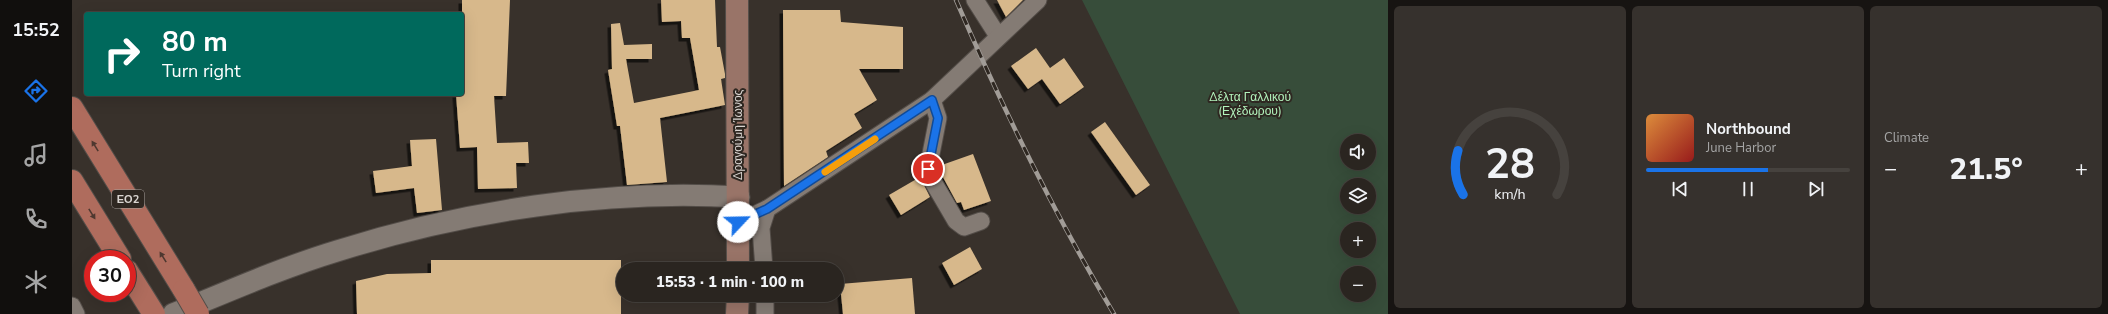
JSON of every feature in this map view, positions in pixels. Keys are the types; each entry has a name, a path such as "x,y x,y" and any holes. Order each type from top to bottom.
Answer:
{"main road":[{"name":"Δραγούμη Ίωνος","path":"737,0 739,197 738,262"},
{"name":"ΕΟ2","path":"72,108 198,314"},
{"path":"72,181 114,250"},
{"path":"136,285 151,309"},
{"path":"738,302 738,314"}],"street":[{"path":"975,0 998,36"},
{"path":"738,222 767,209 932,100 980,56 998,36 1038,0"},
{"path":"932,100 938,118 928,169 932,180 956,221 964,227 981,221"},
{"path":"173,314 247,284 336,251 468,216 558,204 639,196 701,195 739,197"},
{"path":"764,262 762,228 767,209"},
{"path":"765,302 765,314"},
{"path":"72,306 76,314"}],"green space":[{"name":"Δέλτα Γαλλικού (Εχέδωρου)","path":"1082,0 1388,0 1388,314 1240,314"}],"building":[{"path":"462,0 510,0 506,96 494,96 497,143 528,142 529,163 516,163 517,188 478,189 477,147 460,148 456,96 464,96 464,12 462,12"},
{"path":"661,0 715,0 717,47 720,47 725,74 725,78 721,79 725,105 660,118 667,182 627,185 620,126 617,126 608,70 612,69 611,24 620,23 624,45 652,44 652,59 626,59 634,103 699,90 690,38 682,38 681,21 662,22"},
{"path":"997,0 1023,0 1006,17"},
{"path":"783,10 840,10 841,22 903,27 903,69 859,69 877,100 854,114 862,128 826,151 828,157 784,186"},
{"path":"1036,48 1050,68 1064,58 1084,87 1060,104 1042,79 1028,89 1011,66"},
{"path":"1105,122 1150,185 1136,195 1091,132"},
{"path":"436,139 442,210 417,213 414,188 376,193 373,171 412,166 410,140"},
{"path":"973,154 991,201 964,210 961,202 957,203 938,168 939,166"},
{"path":"920,177 930,197 901,215 889,195"},
{"path":"970,247 982,269 954,285 942,263"},
{"path":"431,260 621,260 621,262 616,262 616,302 621,302 621,314 357,314 356,281 387,274 431,273"},
{"path":"912,278 915,314 843,314 842,302 844,302 844,284"}],"railway":[{"path":"956,0 1010,120 1070,237 1114,314"}],"slow traffic":[{"path":"825,172 875,139"}],"route":[{"path":"738,222 767,209 868,144 932,100 938,118 928,169"}]}
